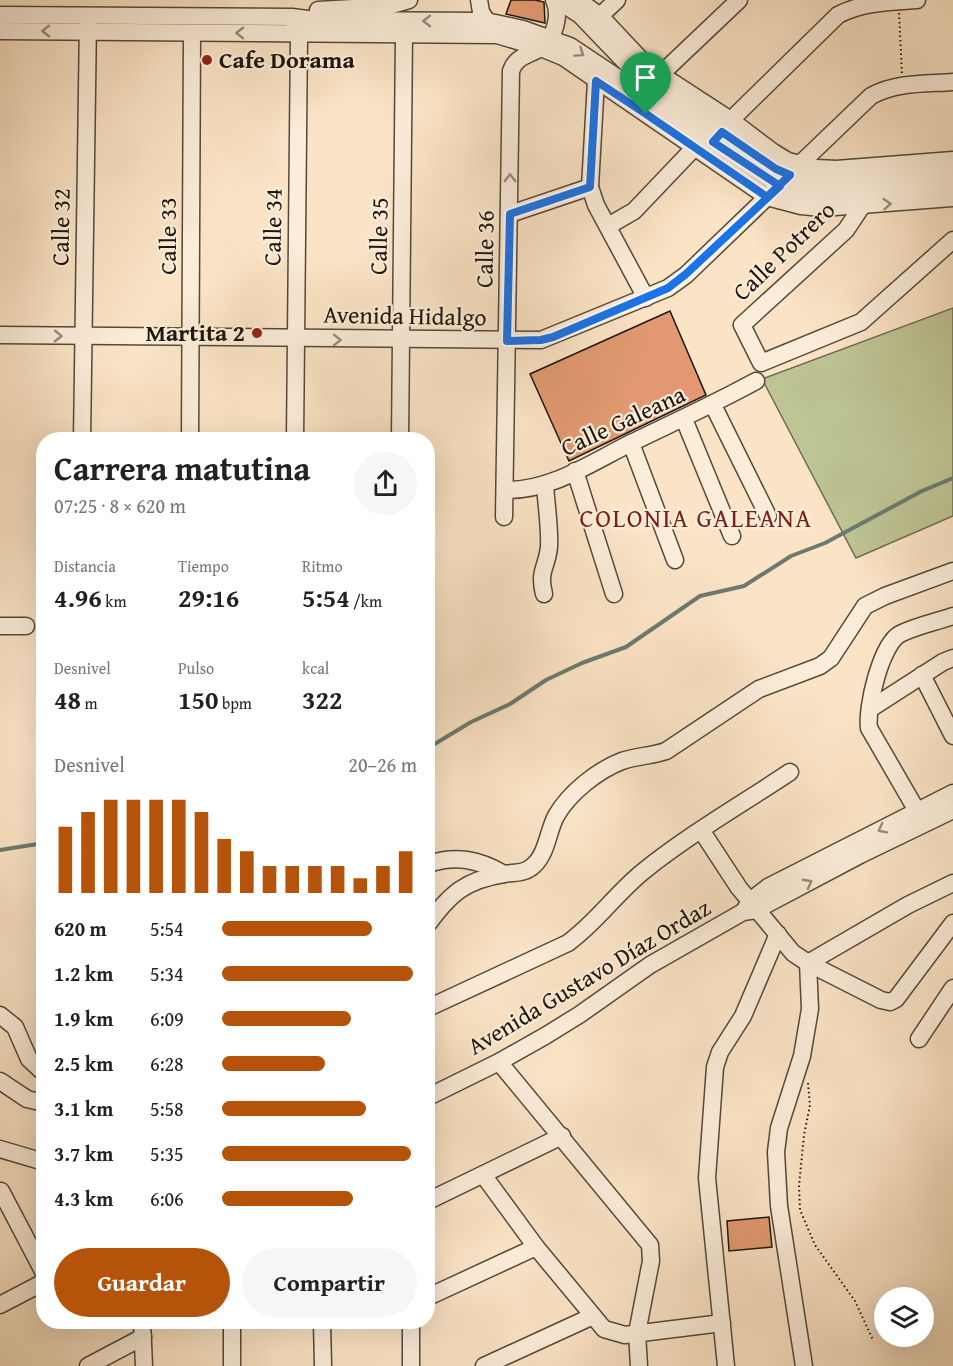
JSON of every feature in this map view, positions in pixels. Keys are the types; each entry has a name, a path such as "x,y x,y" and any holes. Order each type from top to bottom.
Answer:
{"street":[{"path":"295,17 315,11 388,6 409,0"},
{"path":"479,0 486,21 497,35"},
{"path":"545,43 558,12 556,0"},
{"path":"556,0 586,20 629,66 722,132 799,192 836,194 953,185"},
{"path":"578,0 600,16 646,64 722,132"},
{"path":"600,16 617,0"},
{"path":"660,75 739,0"},
{"path":"722,132 838,15 854,8 917,0"},
{"path":"0,15 192,33 497,35 570,46 722,132 773,152 788,161 784,181 801,206 822,208 862,206 953,198"},
{"path":"0,31 88,23 295,17 315,20 486,21 513,26 545,43 596,81 695,147 784,181 823,182 953,173"},
{"name":"Calle 34","path":"295,17 299,34 295,432"},
{"name":"Calle 32","path":"82,432 88,23"},
{"name":"Calle 33","path":"190,432 192,33"},
{"name":"Calle 35","path":"400,432 404,34"},
{"name":"Calle 36","path":"504,517 511,71 513,65 522,57 545,43"},
{"path":"596,81 590,187 596,205 646,298"},
{"name":"Avenida Hidalgo","path":"0,335 402,341 507,341 541,340 553,337 668,288 686,274 871,96 885,89 902,85 953,82"},
{"path":"608,226 634,211 695,147"},
{"path":"784,181 836,169 953,160"},
{"path":"510,214 590,187"},
{"name":"Calle Potrero","path":"862,206 846,230 742,325 761,363 861,322 953,240"},
{"name":"Calle Galeana","path":"506,490 545,484 576,471 713,405 756,381"},
{"path":"713,405 768,516"},
{"path":"684,419 732,536"},
{"path":"632,443 675,560"},
{"path":"576,471 614,594"},
{"path":"543,594 541,575 546,564 549,546 545,484"},
{"path":"435,915 452,894 465,885 504,874 522,873 534,865 543,852 555,817 564,804 601,771 623,761 666,751 759,689 820,666 831,658 865,606 885,596 953,571"},
{"path":"920,817 869,728 870,709 879,670 892,642 899,635 953,616"},
{"path":"0,626 26,626"},
{"path":"870,709 953,658"},
{"path":"922,675 953,736"},
{"path":"435,1005 568,943 585,931 619,892 645,869 790,772"},
{"name":"Avenida Gustavo Díaz Ordaz","path":"435,1094 499,1062 579,1015 650,965 750,908 768,887 920,817 953,793"},
{"name":"Avenida Gustavo Díaz Ordaz","path":"920,817 953,810"},
{"path":"701,830 750,908 778,934 793,953 881,1000 890,1002 896,999 953,923"},
{"path":"435,863 458,858 474,860 504,874"},
{"path":"808,963 908,904 953,883"},
{"path":"726,1366 706,1178 715,1067 720,1052 743,1016 778,934"},
{"path":"804,1366 779,1206 776,1152 779,1128 802,1056 810,1009 808,963"},
{"path":"919,1040 953,988"},
{"path":"0,1016 15,1027 29,1059 36,1066"},
{"path":"499,1062 650,1245 651,1262 637,1333 639,1366"},
{"path":"0,1081 27,1099 36,1101"},
{"path":"435,1199 562,1137"},
{"path":"0,1149 36,1160"},
{"path":"484,1176 536,1246 604,1329 625,1335 722,1323"},
{"path":"1,1191 36,1258"},
{"path":"435,1294 536,1246"},
{"path":"0,1305 36,1286"},
{"path":"484,1366 593,1317"},
{"path":"88,1366 143,1329"},
{"path":"143,1329 144,1366"},
{"path":"232,1329 232,1366"},
{"path":"322,1329 323,1366"},
{"path":"411,1329 411,1366"}],"path":[{"path":"898,2 902,85"},
{"path":"808,1082 810,1105 804,1135 799,1186 800,1210 815,1245 855,1301 873,1340"}],"green space":[{"path":"953,308 953,516 856,558 762,379"}],"building":[{"path":"511,0 544,2 545,23 506,14"},
{"path":"670,311 706,395 569,461 530,374"},
{"path":"769,1217 772,1247 729,1251 727,1221"}],"waterway":[{"path":"435,744 471,722 510,704 546,680 582,663 626,647 700,596 744,586 791,556 825,543 922,491 953,478"},
{"path":"0,850 36,844"}],"place":[{"name":"Cafe Dorama","path":"207,60"},
{"name":"Martita 2","path":"257,333"}],"district":[{"name":"COLONIA GALEANA","path":"696,518"}],"route":[{"path":"646,114 596,81 590,187 510,214 507,341 541,340 553,337 668,288 780,186 713,142 722,132 776,169 790,175 780,186 767,197 646,114"}]}
